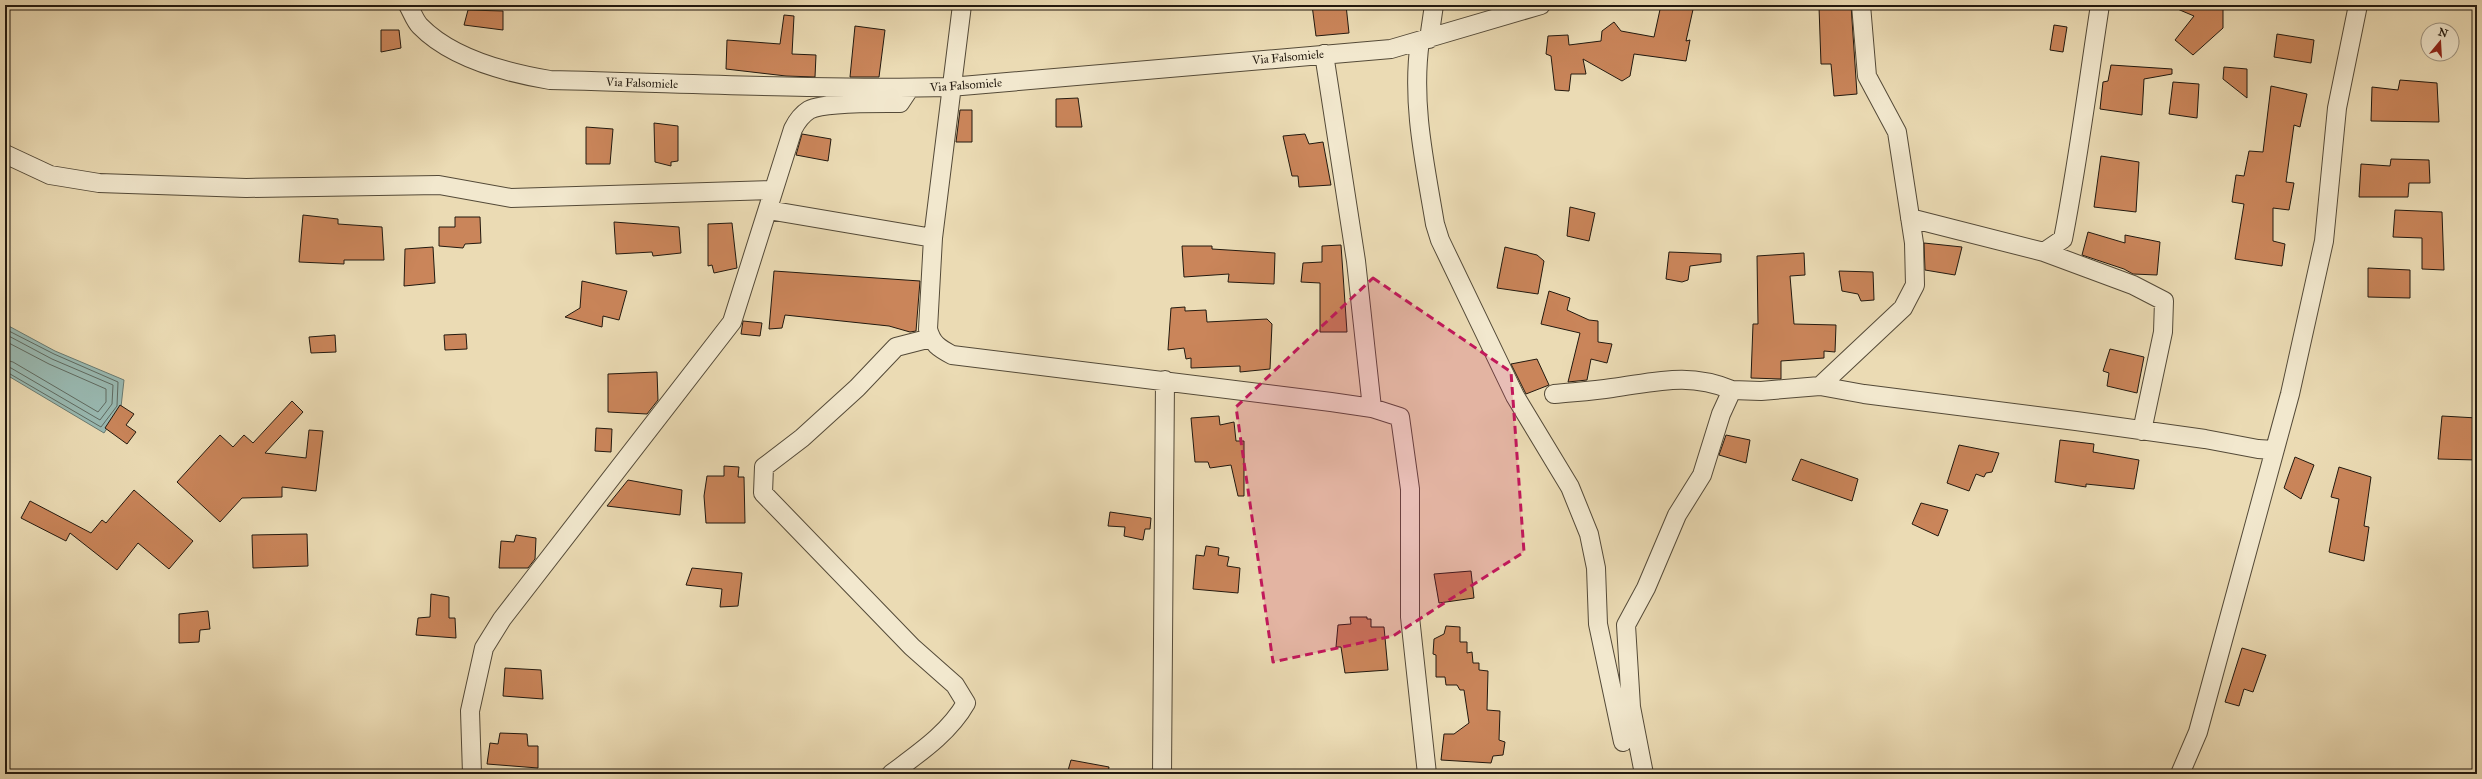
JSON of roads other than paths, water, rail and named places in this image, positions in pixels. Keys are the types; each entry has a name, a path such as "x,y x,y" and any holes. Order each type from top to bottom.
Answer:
{"street":[{"name":"Via Falsomiele","path":"408,5 419,26 435,39 456,51 501,70 530,77 550,80 717,86 910,88 950,87 1391,49 1541,5"},
{"path":"962,5 950,87 933,238 928,329 930,338 937,347 952,355 1015,364 1165,380 1372,408 1400,417 1410,489 1410,617 1427,774"},
{"path":"1434,5 1425,40 1417,84 1418,121 1435,224 1440,240 1515,396 1570,487 1589,534 1596,568 1598,624 1623,742"},
{"path":"1820,386 1903,308 1915,284 1914,243 1897,132 1867,76 1861,5"},
{"path":"2044,252 2063,239 2074,181 2091,56 2100,5"},
{"path":"2180,774 2198,732 2290,394 2324,241 2337,108 2358,5"},
{"path":"1324,54 1356,261 1372,408"},
{"path":"472,774 470,711 484,648 502,619 732,322 793,129 800,118 810,110 858,103 900,103 910,88"},
{"path":"5,154 50,175 99,183 246,188 439,184 511,198 773,190"},
{"path":"768,210 933,238"},
{"path":"1910,218 2044,252 2133,285 2164,300 2163,332 2142,430"},
{"path":"892,774 927,747 956,720 966,703 956,685 912,647 763,493 764,467 802,438 852,393 896,347 930,338"},
{"path":"1162,774 1165,380"},
{"path":"1554,394 1612,388 1662,380 1711,381 1732,390 1761,391 1820,386 1864,394 2142,430 2258,449 2274,450"},
{"path":"1644,774 1631,707 1626,625 1646,588 1677,515 1702,475 1721,414 1732,390"}],"water":[{"path":"5,324 55,351 124,380 121,407 104,433 5,374"}]}
